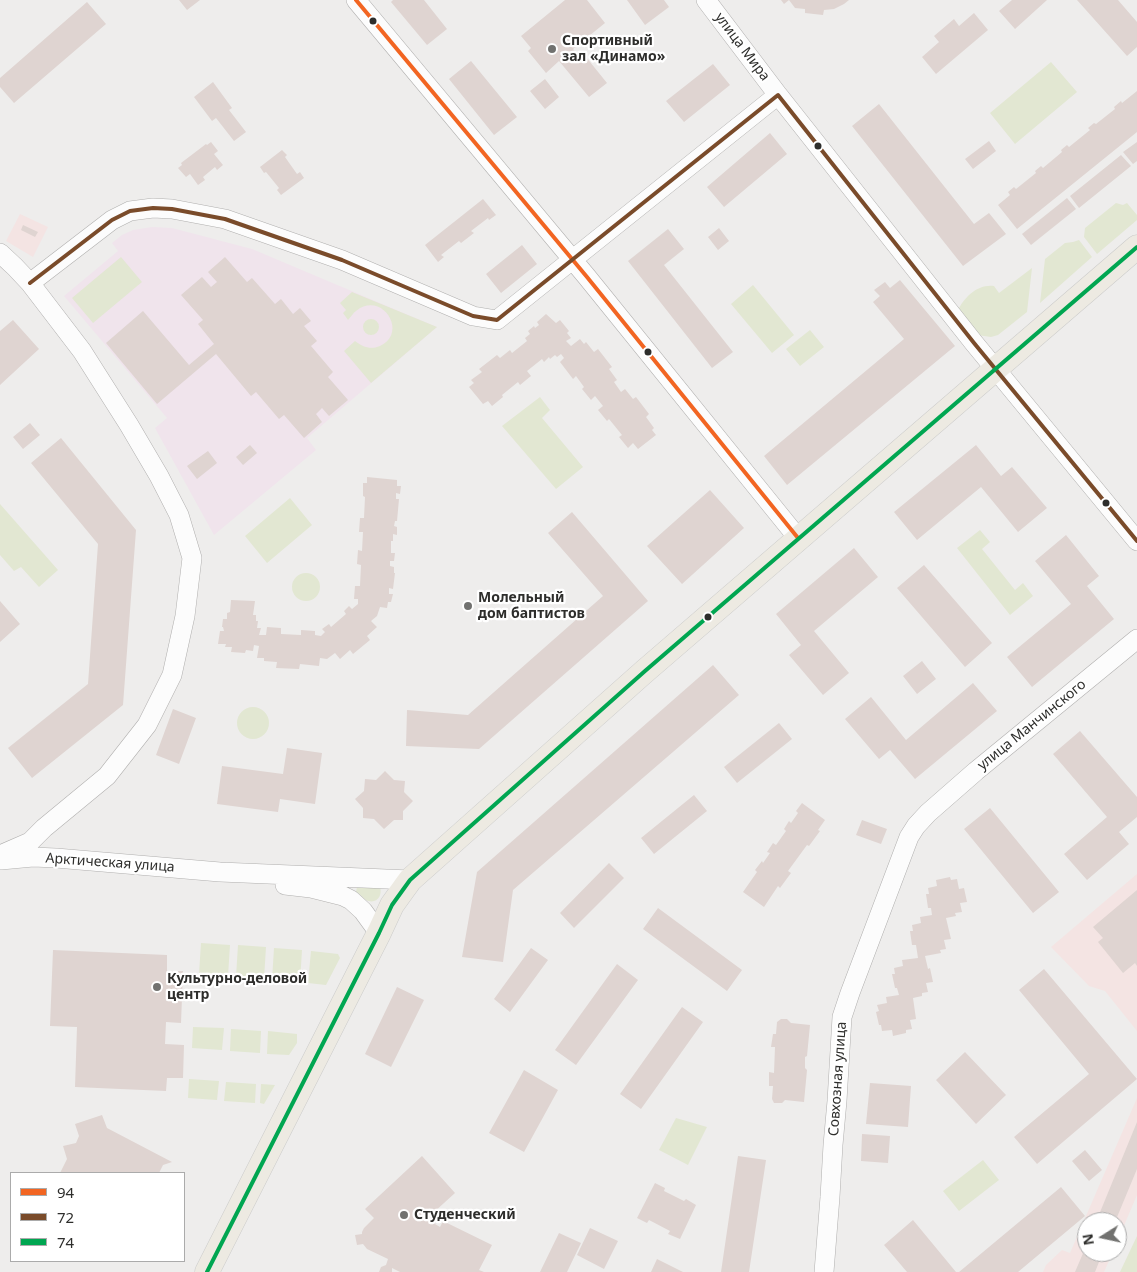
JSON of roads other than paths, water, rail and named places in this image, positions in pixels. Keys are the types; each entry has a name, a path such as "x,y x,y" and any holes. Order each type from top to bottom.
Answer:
{"main road":[{"path":"206,1272 392,905 410,880 645,671 1137,247"}],"street":[{"path":"356,0 573,259 798,538"},
{"name":"улица Мира","path":"706,0 778,95 995,368"},
{"path":"30,283 112,220 130,211 153,208 172,209 225,219 342,260 473,316 498,320 778,95"},
{"path":"0,253 30,283 82,351 129,425 179,515 192,558 185,616 172,674 147,725 107,776 44,828 30,842 0,855"},
{"path":"995,368 1137,540"},
{"name":"улица Манчинского","path":"928,813 1137,639"},
{"name":"Совхозная улица","path":"824,1272 842,1016 909,837 928,813"},
{"name":"Арктическая улица","path":"0,860 33,858 80,859 220,872 410,880"},
{"name":"Арктическая улица","path":"220,872 258,881 311,888 343,896 352,900 364,911 379,933"}],"place":[{"name":"Спортивный зал «Динамо»","path":"552,49"},
{"name":"Молельный дом баптистов","path":"468,606"},
{"name":"Культурно-деловой центр","path":"157,987"},
{"name":"Студенческий","path":"404,1215"}]}
